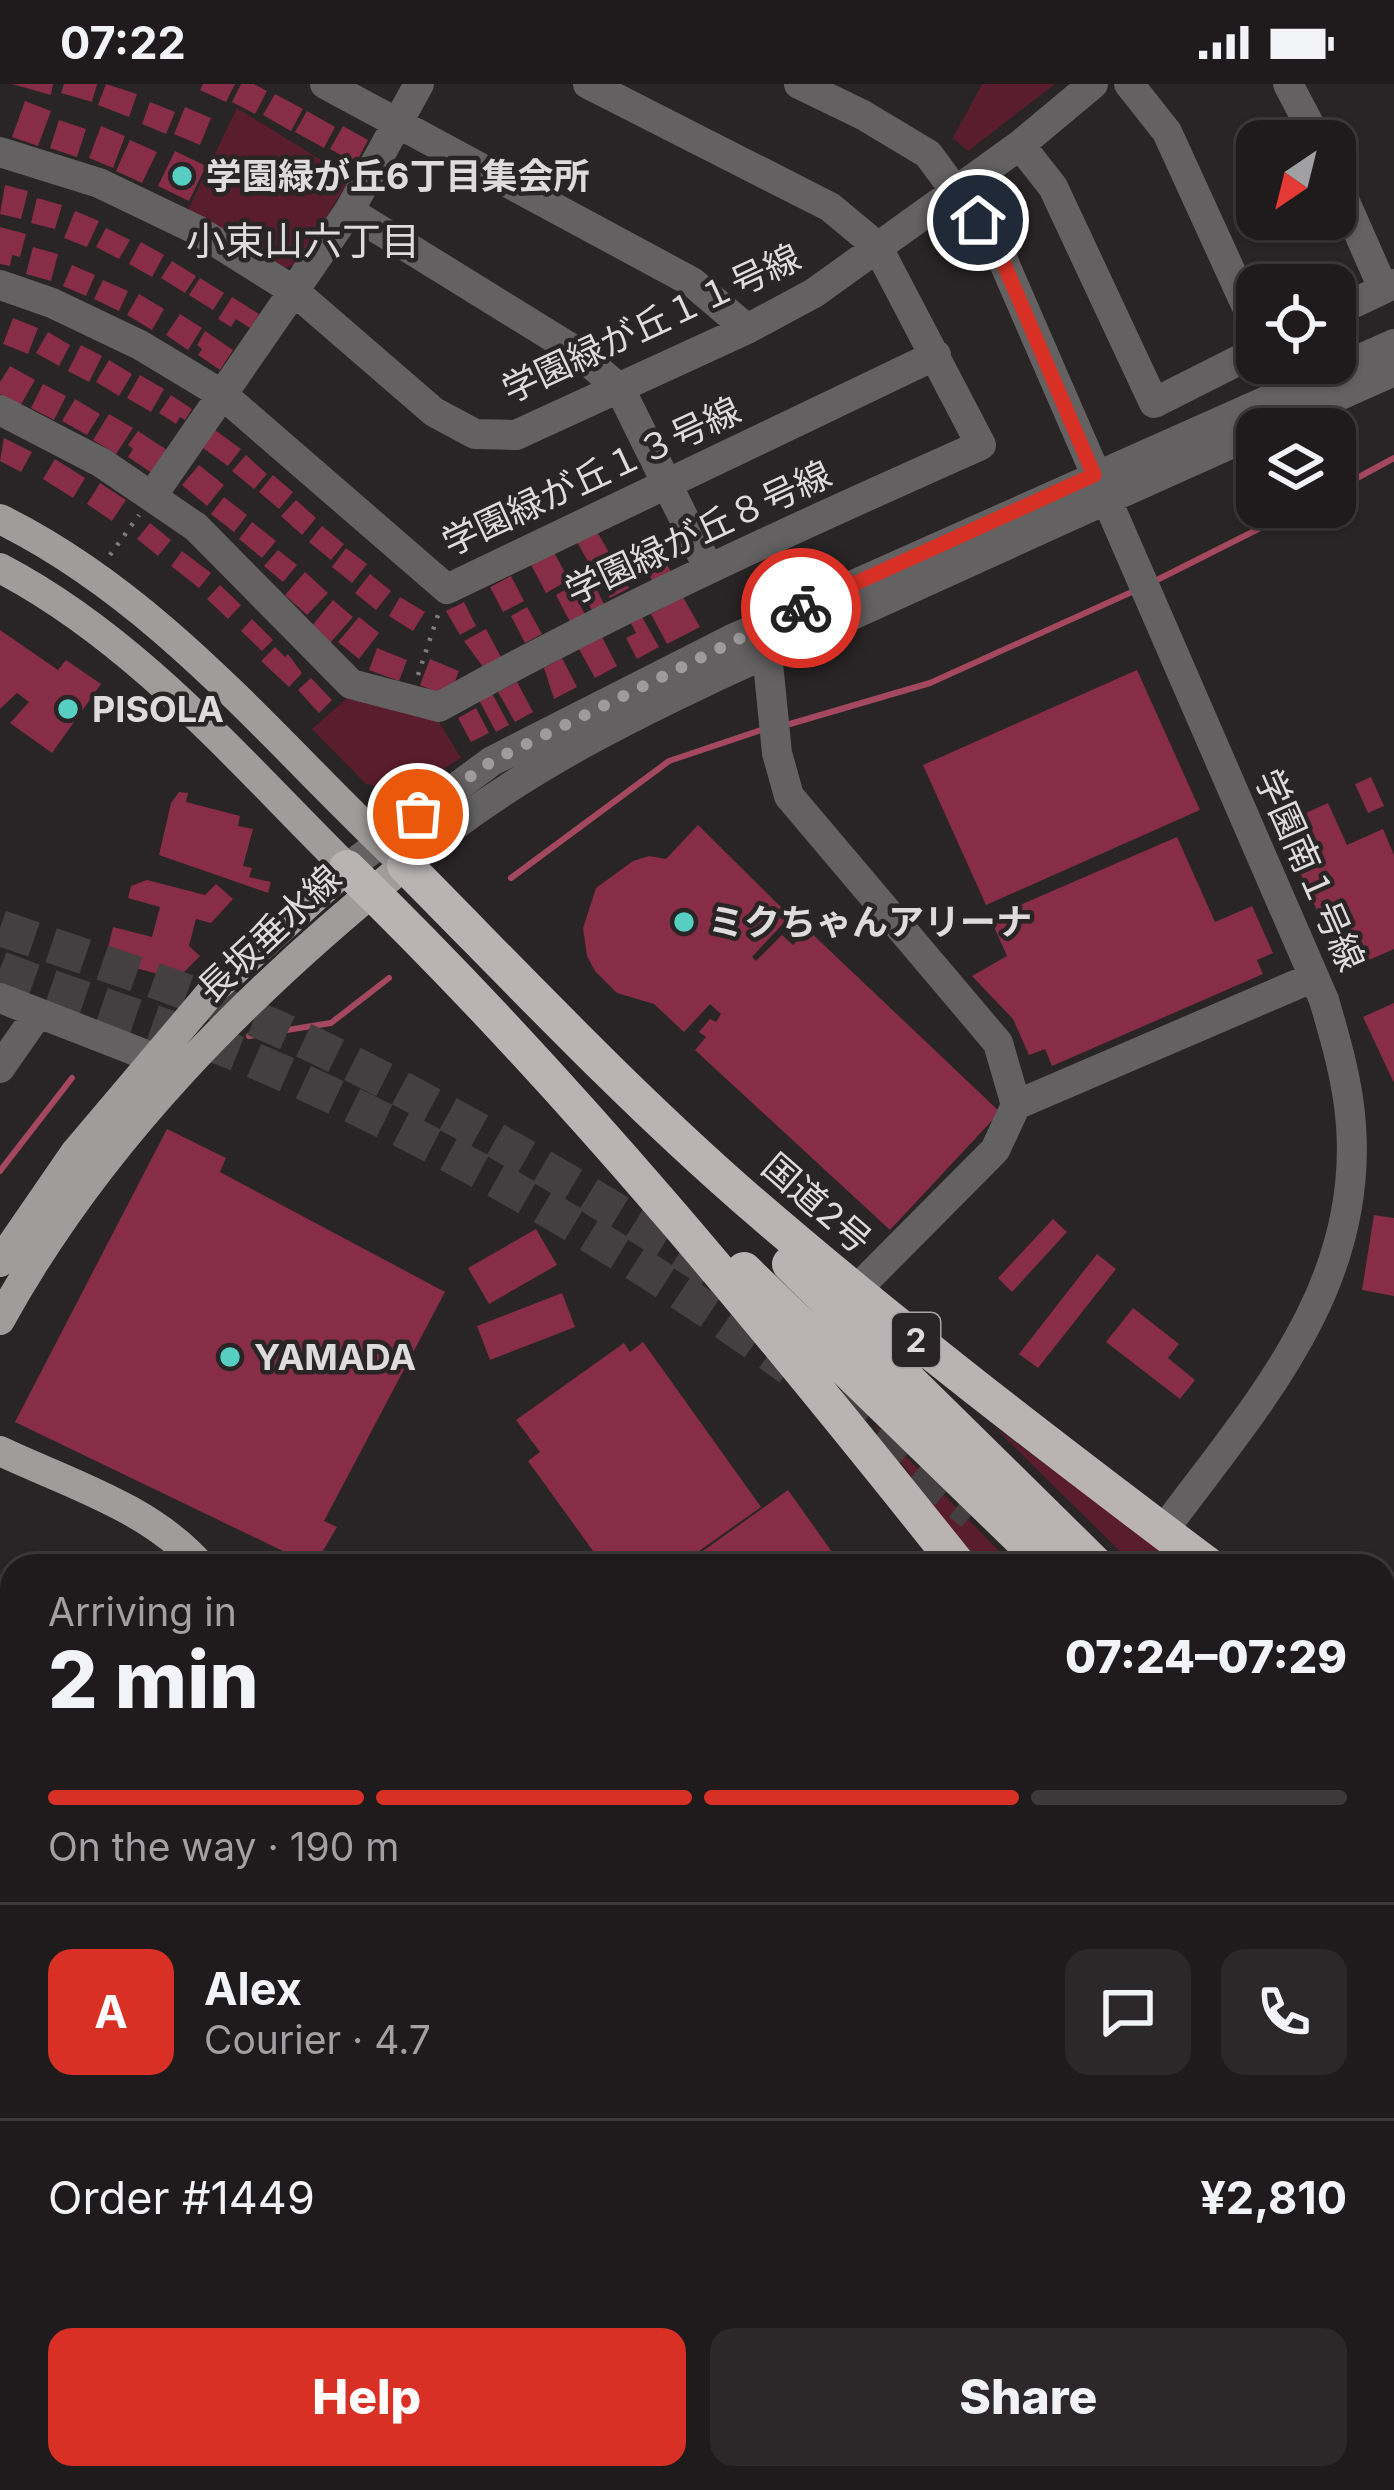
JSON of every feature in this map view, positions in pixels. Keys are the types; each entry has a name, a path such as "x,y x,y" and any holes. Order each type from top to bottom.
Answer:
{"highway":[{"name":"国道2号","path":"393,853 636,1098 855,1291 1193,1554"},
{"path":"360,880 631,1166 805,1372 949,1554"},
{"path":"636,1098 767,1241 1085,1554"},
{"path":"631,1166 783,1306 1037,1554"}],"main road":[{"name":"長坂垂水線","path":"0,518 95,575 154,620 393,853 213,990 75,1153 0,1262"},
{"name":"長坂垂水線","path":"0,568 66,606 129,656 360,880"},
{"name":"長坂垂水線","path":"0,1320 80,1195 186,1065 360,880"},
{"path":"0,1451 143,1519 189,1554"}],"street":[{"path":"325,84 692,281 747,328"},
{"path":"152,496 349,211 419,84"},
{"name":"学園緑が丘８号線","path":"0,410 102,463 196,527 351,684 439,707 546,646 708,567 981,445 877,247 830,207 588,84"},
{"name":"学園南１号線","path":"799,84 928,154 998,250 1314,977 1343,1067 1351,1126 1351,1186 1322,1299 1294,1349 1163,1532"},
{"name":"学園緑が丘１１号線","path":"0,152 99,184 178,220 294,291 434,412 476,434 516,434 620,389 814,293 958,192 1093,84"},
{"path":"1129,84 1167,131 1236,283"},
{"path":"1288,84 1307,120"},
{"path":"1020,145 1053,188 1154,404 1236,362"},
{"path":"349,211 577,352 620,389 708,567"},
{"path":"1356,221 1389,286 1356,302"},
{"name":"学園緑が丘１３号線","path":"0,285 52,303 140,345 224,395 447,589 936,356"},
{"path":"393,853 443,832 542,764 1394,344"},
{"path":"1309,408 1394,370"},
{"path":"393,853 492,761 730,640 1100,488 1236,439"},
{"path":"767,653 777,753 789,796 998,1043 1016,1106"},
{"path":"855,1291 995,1150 1016,1106 1314,977"},
{"path":"0,998 154,1058"},
{"path":"0,1068 37,1015"}],"path":[{"path":"95,575 152,496"},
{"path":"410,698 447,589"}],"shaded area":[{"path":"982,84 1055,84 968,151 953,138"},
{"path":"237,108 350,178 297,265 275,270 188,210"},
{"path":"353,693 434,714 461,758 406,792 366,784 312,729"},
{"path":"872,1422 1002,1554 967,1554"},
{"path":"993,1426 1169,1554 1123,1554"}],"building":[{"path":"12,84 53,84 51,95"},
{"path":"64,84 97,84 92,102 61,93"},
{"path":"106,84 137,94 129,117 98,105"},
{"path":"203,84 235,84 226,102 200,90"},
{"path":"241,84 267,91 255,114 232,102"},
{"path":"275,94 303,109 291,131 263,115"},
{"path":"25,101 51,111 38,146 12,137"},
{"path":"150,102 175,112 166,134 142,124"},
{"path":"185,107 211,118 200,145 174,134"},
{"path":"307,111 335,127 324,148 295,132"},
{"path":"59,120 86,129 77,157 50,148"},
{"path":"101,126 125,136 113,168 89,158"},
{"path":"343,126 368,140 356,163 330,149"},
{"path":"130,140 157,152 142,183 116,171"},
{"name":"学園緑が丘6丁目集会所","path":"175,151 206,166 189,201 158,186"},
{"path":"5,185 28,191 21,219 0,214"},
{"path":"37,198 62,205 55,229 31,223"},
{"path":"75,211 99,221 87,247 64,238"},
{"path":"0,227 26,234 20,257 12,255 10,266 0,264"},
{"path":"106,228 130,240 119,259 96,247"},
{"path":"141,242 164,255 152,277 129,264"},
{"path":"33,247 58,254 51,281 26,274"},
{"path":"172,261 196,276 185,293 161,278"},
{"path":"72,265 95,275 86,296 63,286"},
{"path":"200,278 224,293 213,310 189,295"},
{"path":"103,280 128,291 119,311 94,299"},
{"path":"139,294 164,309 152,330 127,315"},
{"path":"232,297 259,314 250,328 236,319 231,327 218,319"},
{"path":"180,314 202,328 188,350 166,335"},
{"path":"13,318 38,328 28,354 3,344"},
{"path":"205,331 233,350 220,370 198,355 202,349 197,345"},
{"path":"48,332 70,345 59,366 36,353"},
{"path":"81,345 102,356 89,382 68,371"},
{"path":"109,360 132,374 119,396 96,382"},
{"path":"10,366 35,380 20,406 0,394 0,382"},
{"path":"140,375 164,389 151,412 127,398"},
{"path":"43,384 66,396 54,420 31,408"},
{"path":"171,395 192,409 176,424 159,413"},
{"path":"75,399 100,414 87,435 62,421"},
{"path":"109,414 133,428 116,454 93,440"},
{"path":"215,430 241,449 228,466 203,448"},
{"path":"138,431 167,450 152,473 128,457 133,449 128,445"},
{"path":"4,438 32,452 21,472 0,461"},
{"path":"246,455 267,474 254,489 232,471"},
{"path":"55,459 85,478 73,498 43,479"},
{"path":"199,465 224,485 207,506 182,485"},
{"path":"273,475 293,492 279,509 259,492"},
{"path":"100,483 126,500 112,521 87,504"},
{"path":"224,497 247,515 234,532 211,514"},
{"path":"296,500 316,518 302,535 281,516"},
{"path":"252,522 276,541 262,558 239,539"},
{"path":"150,523 171,540 158,556 137,539"},
{"path":"322,526 344,544 331,560 309,542"},
{"path":"596,530 611,556 591,567 576,540"},
{"path":"657,545 672,574 654,584 638,555"},
{"path":"551,547 569,580 546,593 528,559"},
{"path":"346,548 367,564 352,583 332,567"},
{"path":"278,550 297,565 283,582 264,566"},
{"path":"182,551 211,573 199,588 171,566"},
{"path":"615,563 629,588 610,598 597,573"},
{"path":"305,572 328,593 307,615 285,595"},
{"path":"370,574 391,591 376,610 355,593"},
{"path":"511,576 524,601 503,612 490,587"},
{"path":"594,584 605,606 593,612 581,591"},
{"path":"220,585 241,605 228,619 207,599"},
{"path":"570,587 585,614 570,622 556,595"},
{"path":"400,597 425,612 413,631 389,616"},
{"path":"683,597 700,627 667,644 651,614"},
{"path":"333,600 353,617 330,643 311,627"},
{"path":"464,602 476,626 460,635 446,611"},
{"path":"527,607 542,634 525,643 511,616"},
{"path":"359,617 379,633 359,659 338,642"},
{"path":"642,617 659,647 637,659 626,638 636,633 631,623"},
{"path":"252,619 273,640 262,651 241,631"},
{"path":"486,629 501,657 483,667 464,641"},
{"path":"0,630 58,670 66,660 101,684 52,753 10,723 29,702 17,693 0,709"},
{"path":"602,637 617,666 595,678 579,649"},
{"path":"275,647 285,657 288,654 302,673 289,687 261,661"},
{"path":"377,648 407,660 399,681 369,670"},
{"path":"562,658 577,687 554,699 544,668"},
{"path":"430,659 459,671 449,697 420,685"},
{"path":"1137,670 1200,810 986,905 923,765"},
{"path":"311,678 332,700 319,713 298,690"},
{"path":"517,682 533,712 515,722 498,692"},
{"path":"492,693 509,725 496,732 479,700"},
{"path":"476,708 489,733 471,742 458,718"},
{"path":"1371,777 1384,806 1368,813 1355,784"},
{"path":"179,792 188,793 186,802 240,816 238,826 253,829 243,866 252,868 249,877 271,882 268,893 159,855 171,803"},
{"path":"1328,803 1347,845 1383,829 1394,855 1394,949 1344,971 1279,825"},
{"path":"698,825 790,916 752,957 756,961 782,935 793,945 807,929 1000,1112 890,1230 695,1050 706,1037 699,1032 721,1014 710,1004 684,1032 654,1004 617,993 587,956 583,928 596,888 633,861 649,856 666,859"},
{"path":"1177,837 1215,922 1252,906 1273,953 1257,960 1263,974 1052,1066 1045,1049 1029,1055 1013,1019 972,976 1007,956 990,918"},
{"path":"147,880 205,895 216,884 233,899 211,923 196,919 189,946 200,956 177,979 105,960 113,927 152,937 160,907 128,898 131,886"},
{"path":"1394,1003 1394,1083 1363,1017"},
{"name":"YAMADA","path":"167,1129 226,1158 220,1172 445,1292 324,1521 337,1527 321,1554 289,1554 15,1422"},
{"path":"1374,1215 1394,1218 1394,1296 1362,1290"},
{"path":"1053,1219 1067,1232 1012,1292 998,1278"},
{"path":"536,1229 557,1265 489,1304 468,1268"},
{"path":"1097,1254 1116,1269 1038,1368 1019,1354"},
{"path":"562,1293 575,1327 490,1360 477,1326"},
{"path":"1133,1308 1179,1344 1168,1358 1195,1380 1180,1399 1106,1342"},
{"path":"643,1342 761,1507 695,1554 595,1554 528,1461 540,1452 516,1420 624,1343 630,1352"},
{"path":"788,1490 833,1554 699,1554"}],"waterway":[{"path":"1356,479 1394,458"},
{"path":"1151,583 1260,528"},
{"path":"783,726 930,683 1134,591"},
{"path":"511,878 669,761 764,729"},
{"path":"249,1036 331,1023 389,978"},
{"path":"0,1171 72,1078"}],"tunnel":[{"path":"0,928 200,997 316,1046 518,1153 713,1272"},
{"path":"0,969 234,1052 403,1130 602,1242 790,1368"},
{"path":"835,1400 973,1513"}],"way so far":[{"path":"418,814 492,761 801,608"}],"place":[{"name":"学園緑が丘6丁目集会所","path":"182,176"},
{"name":"PISOLA","path":"68,709"},
{"name":"ミクちゃんアリーナ","path":"684,922"},
{"name":"YAMADA","path":"230,1357"}],"district":[{"name":"小束山六丁目","path":"303,240"}],"route":[{"path":"801,608 1094,475 998,250 978,220"}]}
